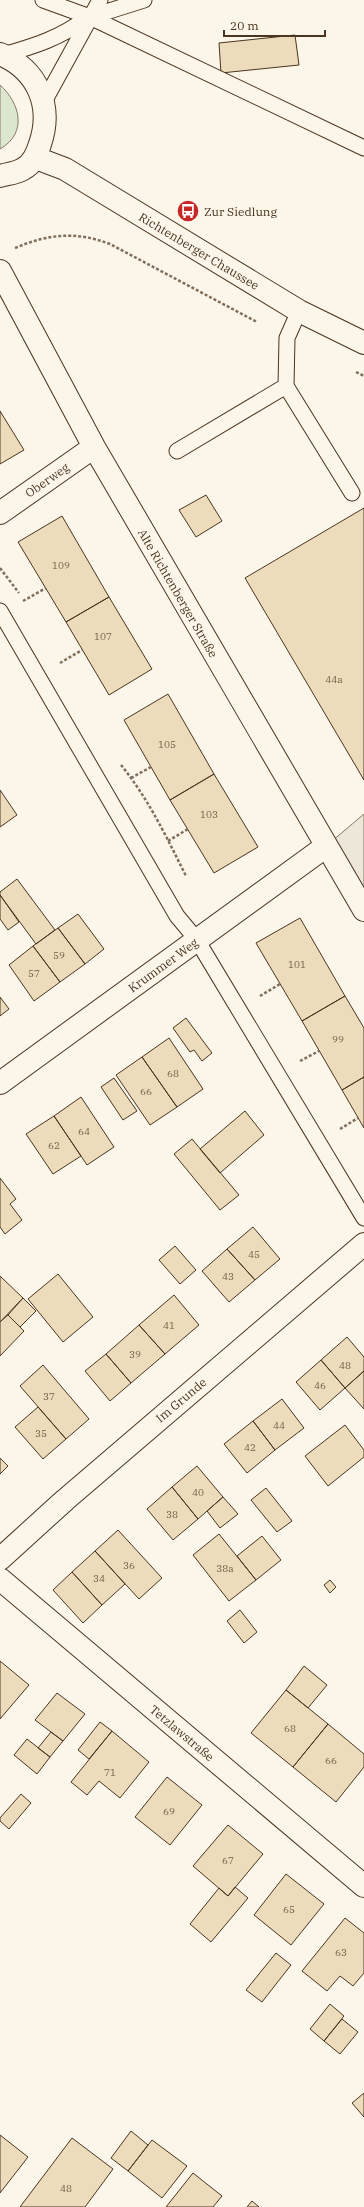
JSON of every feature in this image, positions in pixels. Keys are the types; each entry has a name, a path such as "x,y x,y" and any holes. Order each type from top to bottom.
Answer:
{"street":[{"path":"0,176 24,169 36,158 44,134 46,117 44,100 33,79 2,55"},
{"name":"Richtenberger Chaussee","path":"36,158 65,169 299,311 364,343"},
{"name":"Alte Richtenberger Straße","path":"0,270 94,446 325,847 364,910"},
{"name":"Oberweg","path":"0,513 94,446"},
{"name":"Krummer Weg","path":"0,1083 325,847"},
{"name":"Im Grunde","path":"0,1559 65,1500 364,1244"},
{"name":"Tetzlawstraße","path":"0,1579 364,1886"}],"lane":[{"path":"43,0 90,17 364,148"},
{"path":"44,100 100,0"},
{"path":"2,55 44,44 69,31 90,17 144,0"},
{"path":"299,311 287,338 286,386 352,493"},
{"path":"177,451 286,386"},
{"path":"0,611 178,916 197,940 364,1218"}],"path":[{"path":"12,249 55,235 92,237 110,244 287,338"},
{"path":"350,369 364,376"}],"green space":[{"path":"0,85 7,92 16,109 18,126 15,135 0,149"}],"shaded area":[{"path":"364,814 364,910 325,847"}],"building":[{"path":"295,35 299,65 221,73 219,43"},
{"path":"0,411 24,450 0,464"},
{"path":"206,495 222,521 196,537 179,510"},
{"path":"364,508 364,780 245,578"},
{"path":"62,516 109,597 66,622 18,542"},
{"path":"109,597 152,669 109,695 66,622"},
{"path":"168,694 214,774 170,800 124,720"},
{"path":"214,774 258,847 214,873 170,800"},
{"path":"0,790 17,815 0,827"},
{"path":"17,879 55,930 36,944 0,895 0,892"},
{"path":"0,895 19,922 8,930 0,919"},
{"path":"78,914 104,949 85,964 58,928"},
{"path":"300,918 345,996 302,1021 256,943"},
{"path":"58,928 85,964 60,982 33,946"},
{"path":"33,946 60,982 34,1001 9,965"},
{"path":"345,996 364,1028 364,1077 342,1090 302,1021"},
{"path":"0,997 9,1009 0,1016"},
{"path":"186,1018 212,1053 202,1061 194,1050 190,1052 173,1028"},
{"path":"169,1038 203,1089 177,1107 142,1057"},
{"path":"142,1057 177,1107 150,1125 116,1075"},
{"path":"364,1077 364,1128 342,1090"},
{"path":"114,1078 137,1111 123,1120 101,1087"},
{"path":"81,1097 114,1147 87,1165 54,1116"},
{"path":"245,1111 264,1135 220,1173 200,1149"},
{"path":"54,1116 81,1156 53,1174 26,1134"},
{"path":"192,1139 239,1195 220,1210 174,1154"},
{"path":"0,1178 16,1199 10,1204 22,1220 5,1234 0,1227"},
{"path":"253,1227 280,1259 255,1280 227,1249"},
{"path":"175,1246 196,1270 180,1284 159,1260"},
{"path":"227,1249 255,1280 229,1302 202,1271"},
{"path":"58,1274 93,1317 63,1342 28,1299"},
{"path":"0,1276 23,1298 0,1322"},
{"path":"174,1295 199,1325 165,1354 139,1325"},
{"path":"23,1298 36,1311 20,1327 8,1315"},
{"path":"8,1315 24,1331 0,1356 0,1322"},
{"path":"139,1325 165,1354 131,1383 106,1354"},
{"path":"347,1337 364,1357 364,1371 345,1388 321,1360"},
{"path":"106,1354 131,1383 110,1401 85,1371"},
{"path":"321,1360 345,1388 320,1410 296,1382"},
{"path":"43,1365 89,1419 66,1439 20,1386"},
{"path":"364,1371 364,1409 345,1388"},
{"path":"282,1399 304,1428 275,1450 253,1421"},
{"path":"38,1407 66,1439 43,1459 15,1427"},
{"path":"253,1421 275,1450 247,1473 224,1444"},
{"path":"345,1425 364,1450 364,1457 328,1486 305,1456"},
{"path":"0,1458 8,1466 0,1474"},
{"path":"197,1466 223,1497 198,1519 172,1487"},
{"path":"172,1487 198,1519 173,1540 147,1509"},
{"path":"266,1488 292,1521 277,1532 251,1500"},
{"path":"223,1497 238,1514 220,1528 207,1511"},
{"path":"118,1530 162,1578 139,1599 95,1551"},
{"path":"219,1534 256,1580 229,1601 193,1555"},
{"path":"262,1536 281,1560 256,1580 237,1556"},
{"path":"95,1551 125,1584 102,1605 72,1572"},
{"path":"72,1572 102,1605 83,1623 53,1590"},
{"path":"330,1580 336,1587 330,1593 324,1585"},
{"path":"240,1610 257,1632 244,1643 227,1621"},
{"path":"0,1661 29,1685 0,1719"},
{"path":"304,1666 327,1685 308,1708 286,1690"},
{"path":"286,1690 328,1724 293,1767 251,1733"},
{"path":"57,1693 85,1714 63,1741 35,1720"},
{"path":"100,1722 112,1731 89,1759 78,1750"},
{"path":"328,1724 364,1754 364,1767 336,1802 293,1767"},
{"path":"112,1731 149,1762 120,1798 99,1781 87,1795 71,1782"},
{"path":"51,1732 63,1741 50,1757 38,1748"},
{"path":"27,1739 50,1757 37,1774 14,1755"},
{"path":"167,1777 202,1805 170,1845 135,1817"},
{"path":"21,1794 31,1803 9,1829 0,1821 0,1818"},
{"path":"228,1825 263,1854 228,1896 193,1866"},
{"path":"286,1874 324,1904 291,1945 254,1915"},
{"path":"235,1887 248,1898 211,1942 190,1924 219,1888 228,1896"},
{"path":"345,1918 364,1933 364,1973 353,1986 340,1976 327,1991 302,1971"},
{"path":"276,1953 291,1965 262,2002 246,1990"},
{"path":"330,2004 344,2016 324,2041 310,2029"},
{"path":"342,2019 358,2032 340,2054 324,2041"},
{"path":"364,2093 364,2117 352,2103"},
{"path":"131,2131 148,2145 128,2171 111,2158"},
{"path":"0,2135 28,2157 0,2193"},
{"path":"72,2138 113,2169 85,2207 20,2207"},
{"path":"152,2140 187,2166 162,2198 128,2171"},
{"path":"193,2173 222,2196 213,2207 166,2207"},
{"path":"252,2201 259,2207 247,2207"}],"place":[{"name":"Zur Siedlung","path":"188,211"}]}
